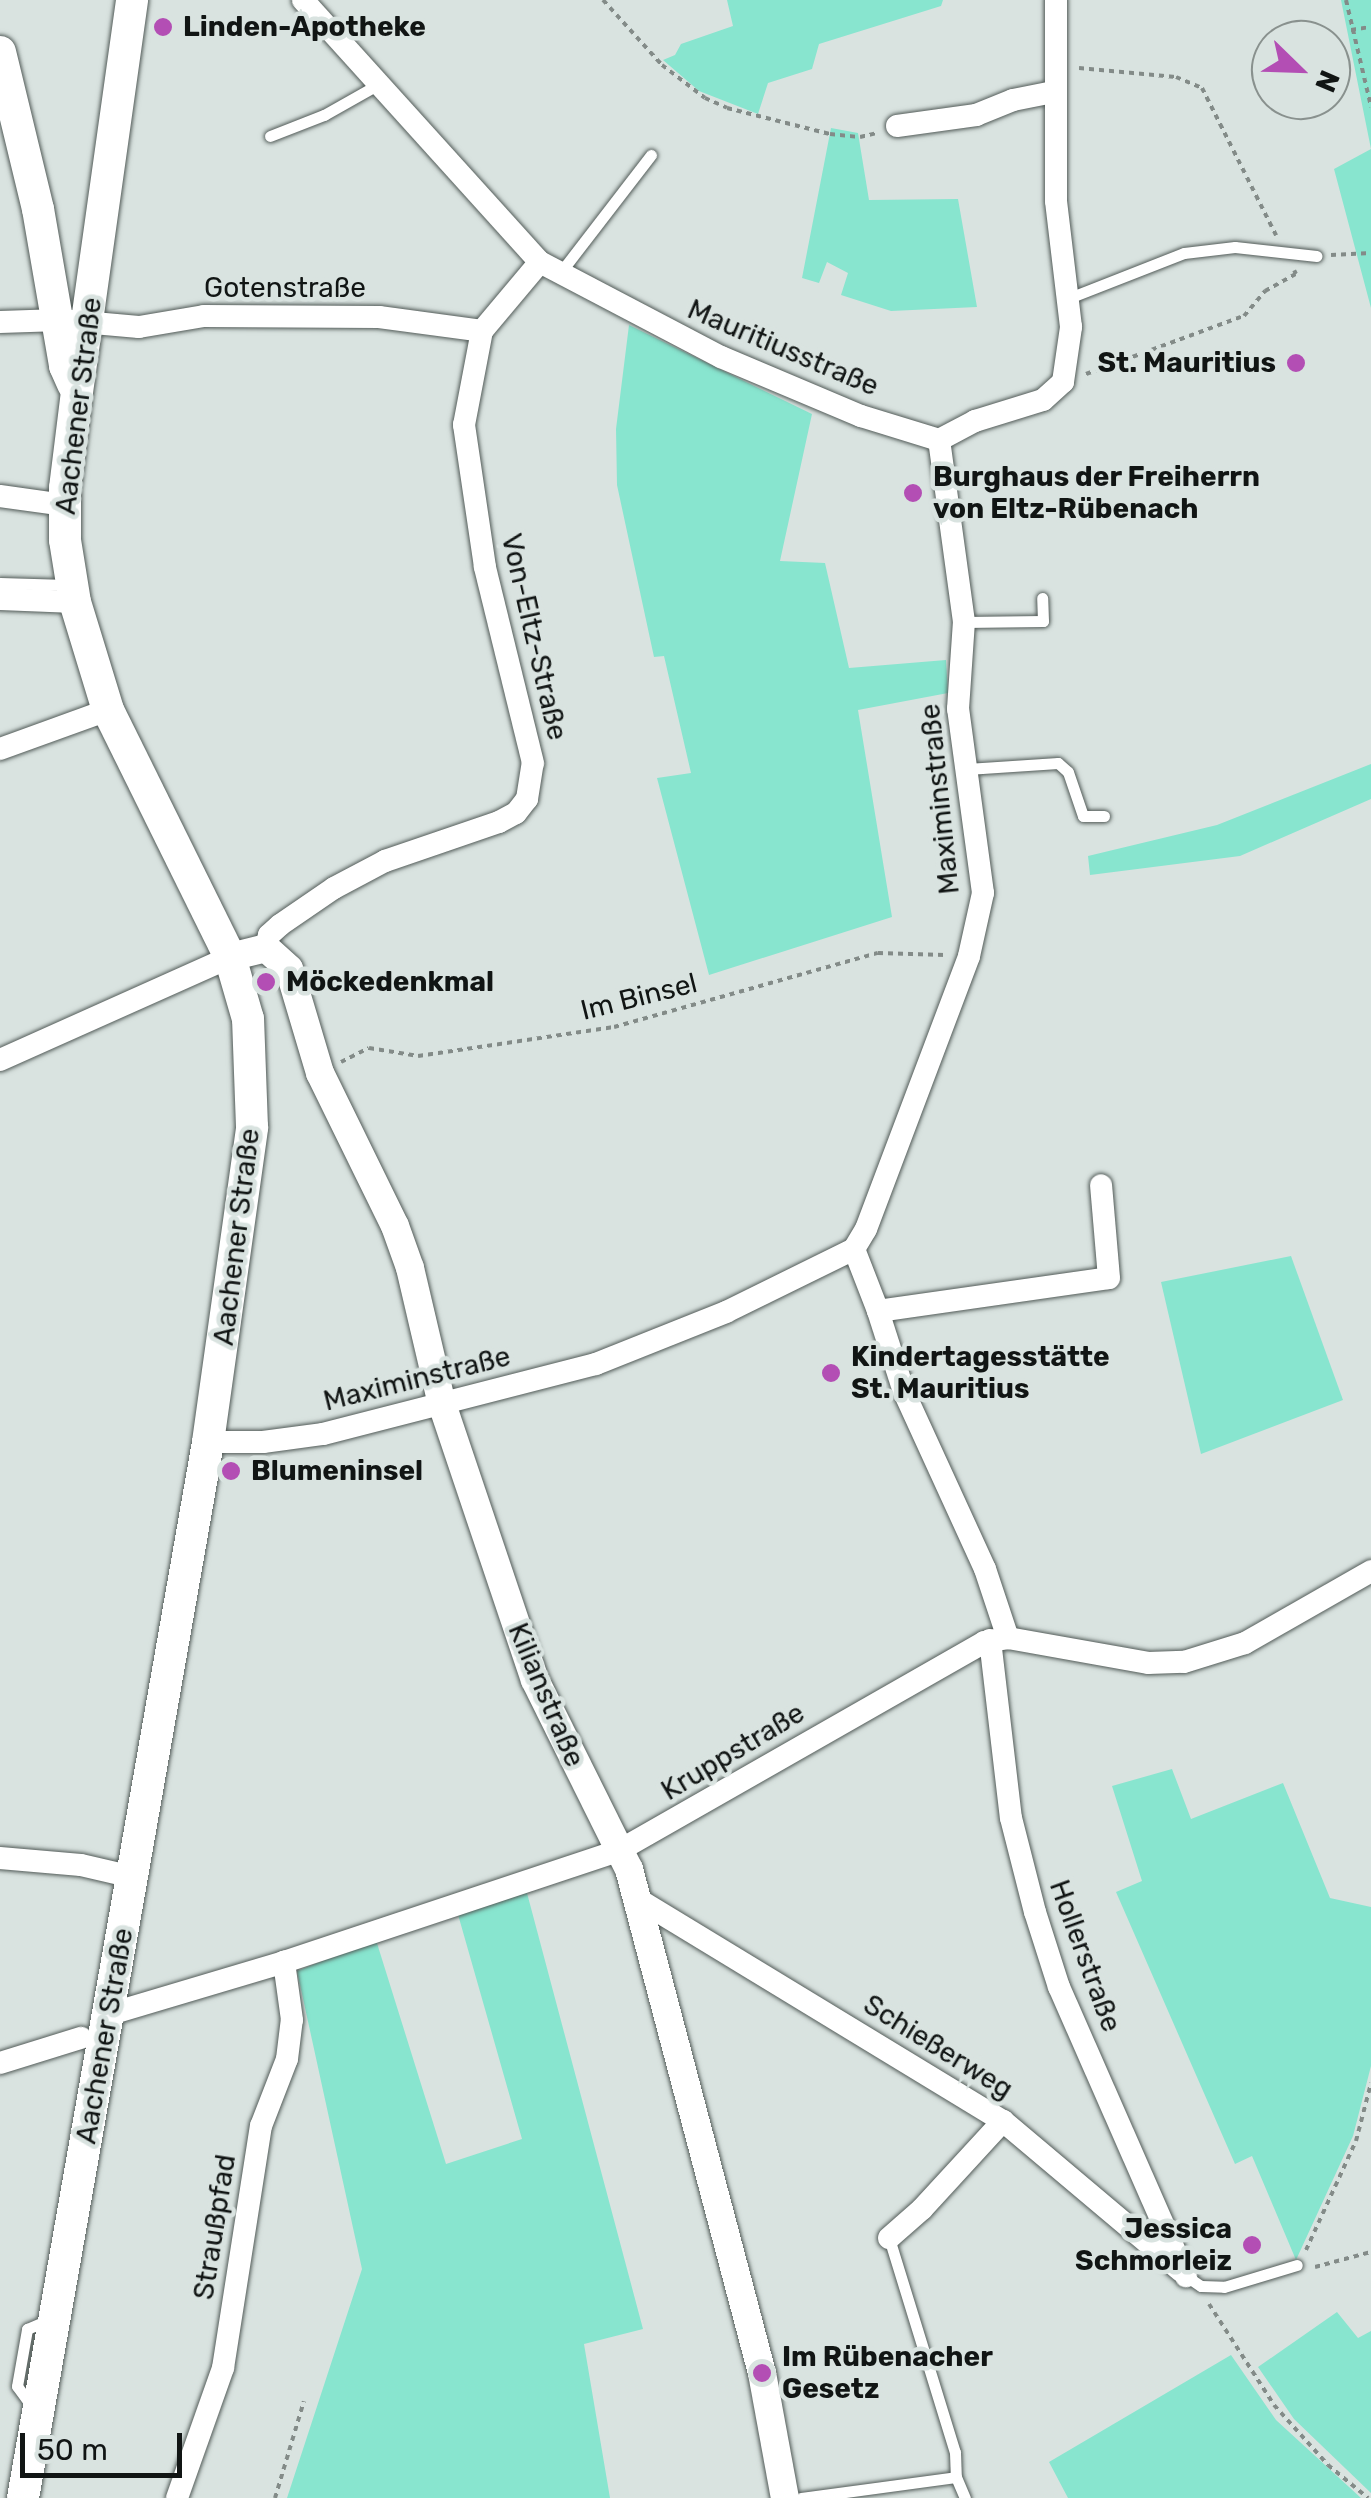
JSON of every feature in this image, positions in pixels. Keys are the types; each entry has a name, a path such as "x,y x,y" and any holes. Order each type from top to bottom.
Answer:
{"main road":[{"name":"Aachener Straße","path":"23,2498 208,1442 252,1127 248,1019 230,956 108,710 73,594 65,506 77,392 65,366 132,0"},
{"path":"0,52 74,322"}],"street":[{"name":"Mauritiusstraße","path":"302,0 550,268 668,332 798,391 940,440"},
{"path":"940,440 976,421 1043,400 1063,382 1070,342 1070,298 1056,202 1056,0"},
{"path":"897,126 976,115 1012,100 1054,92"},
{"name":"Von-Eltz-Straße","path":"266,948 269,935 280,925 334,888 386,861 498,822 516,813 527,799 534,763 485,567 464,424 482,331 550,268"},
{"name":"Gotenstraße","path":"0,322 139,327 204,316 380,317 482,331"},
{"name":"Maximinstraße","path":"208,1442 291,1440 596,1364 726,1312 854,1249 866,1229 970,956 983,893 958,709 964,622 940,440"},
{"path":"0,496 65,506"},
{"path":"0,599 73,594"},
{"path":"0,750 108,710"},
{"path":"0,1060 230,956 266,948"},
{"name":"Kilianstraße","path":"266,948 288,969 320,1073 395,1226 410,1268 442,1404 534,1680 620,1850 762,2372 784,2498"},
{"path":"854,1249 878,1312 1109,1278 1101,1185"},
{"name":"Hollerstraße","path":"878,1312 904,1392 985,1569 999,1639 1011,1818 1035,1912 1060,1987 1194,2281"},
{"path":"999,1639 1148,1663 1184,1662 1246,1643 1371,1571"},
{"name":"Kruppstraße","path":"110,2014 284,1962 620,1850 668,1826 863,1708 999,1639"},
{"path":"0,1858 81,1865 133,1877"},
{"name":"Schießerweg","path":"636,1898 1003,2121 1194,2281"},
{"name":"Straußpfad","path":"177,2498 223,2368 261,2126 287,2059 292,2006 284,1962"},
{"path":"0,2063 81,2038"},
{"path":"888,2238 922,2209 1003,2121"}],"lane":[{"path":"270,136 324,115 380,84"},
{"path":"550,268 651,155"},
{"path":"1070,298 1184,253 1235,246 1317,256"},
{"path":"0,583 73,594"},
{"path":"964,622 1043,621 1042,598"},
{"path":"966,769 1058,763 1068,772 1083,816 1104,816"},
{"path":"888,2238 956,2452 956,2477 965,2498"},
{"path":"1194,2281 1224,2288 1298,2265"},
{"path":"800,2498 956,2477"}],"path":[{"path":"603,0 662,66 684,85 727,108 845,136 860,137 897,126"},
{"path":"1351,37 1371,107"},
{"path":"1054,66 1162,76 1202,88 1296,274 1265,291 1244,316 1063,382"},
{"path":"1317,256 1371,253"},
{"name":"Im Binsel","path":"320,1073 369,1048 418,1056 614,1027 878,953 970,956"},
{"path":"1371,2083 1356,2140 1298,2265 1314,2267 1371,2252"},
{"path":"1194,2281 1274,2406 1328,2465 1368,2498"},
{"path":"275,2498 304,2400"}],"green space":[{"path":"727,0 943,0 941,6 819,44 812,69 768,83 758,114 699,91 663,60 675,55 681,44 733,26"},
{"path":"1341,0 1371,0 1371,149 1351,50 1351,20 1345,20"},
{"path":"831,128 858,133 869,200 958,199 977,307 891,311 841,295 848,273 827,262 819,283 802,278"},
{"path":"1371,149 1371,308 1334,169"},
{"path":"629,325 812,414 780,561 825,563 849,668 946,660 948,693 858,710 892,917 709,975 657,778 691,773 664,656 654,657 617,485 616,429"},
{"path":"1371,764 1371,799 1240,856 1090,875 1088,856 1217,825"},
{"path":"1291,1256 1343,1400 1201,1454 1161,1282"},
{"path":"1172,1769 1191,1819 1283,1783 1330,1898 1371,1907 1371,2066 1353,2136 1296,2260 1252,2156 1235,2164 1116,1892 1142,1881 1112,1786"},
{"path":"527,1893 643,2329 584,2344 610,2498 287,2498 362,2269 297,1971 376,1940 446,2164 522,2139 457,1911"},
{"path":"1337,2312 1358,2338 1371,2331 1371,2493 1294,2419 1258,2367"},
{"path":"1231,2355 1276,2420 1361,2498 1068,2498 1049,2462"}],"place":[{"name":"Linden-Apotheke","path":"163,27"},
{"name":"St. Mauritius","path":"1296,363"},
{"name":"Burghaus der Freiherrn von Eltz-Rübenach","path":"913,493"},
{"name":"Möckedenkmal","path":"266,982"},
{"name":"Kindertagesstätte St. Mauritius","path":"831,1373"},
{"name":"Blumeninsel","path":"231,1471"},
{"name":"Jessica Schmorleiz","path":"1252,2245"},
{"name":"Im Rübenacher Gesetz","path":"762,2373"}]}
